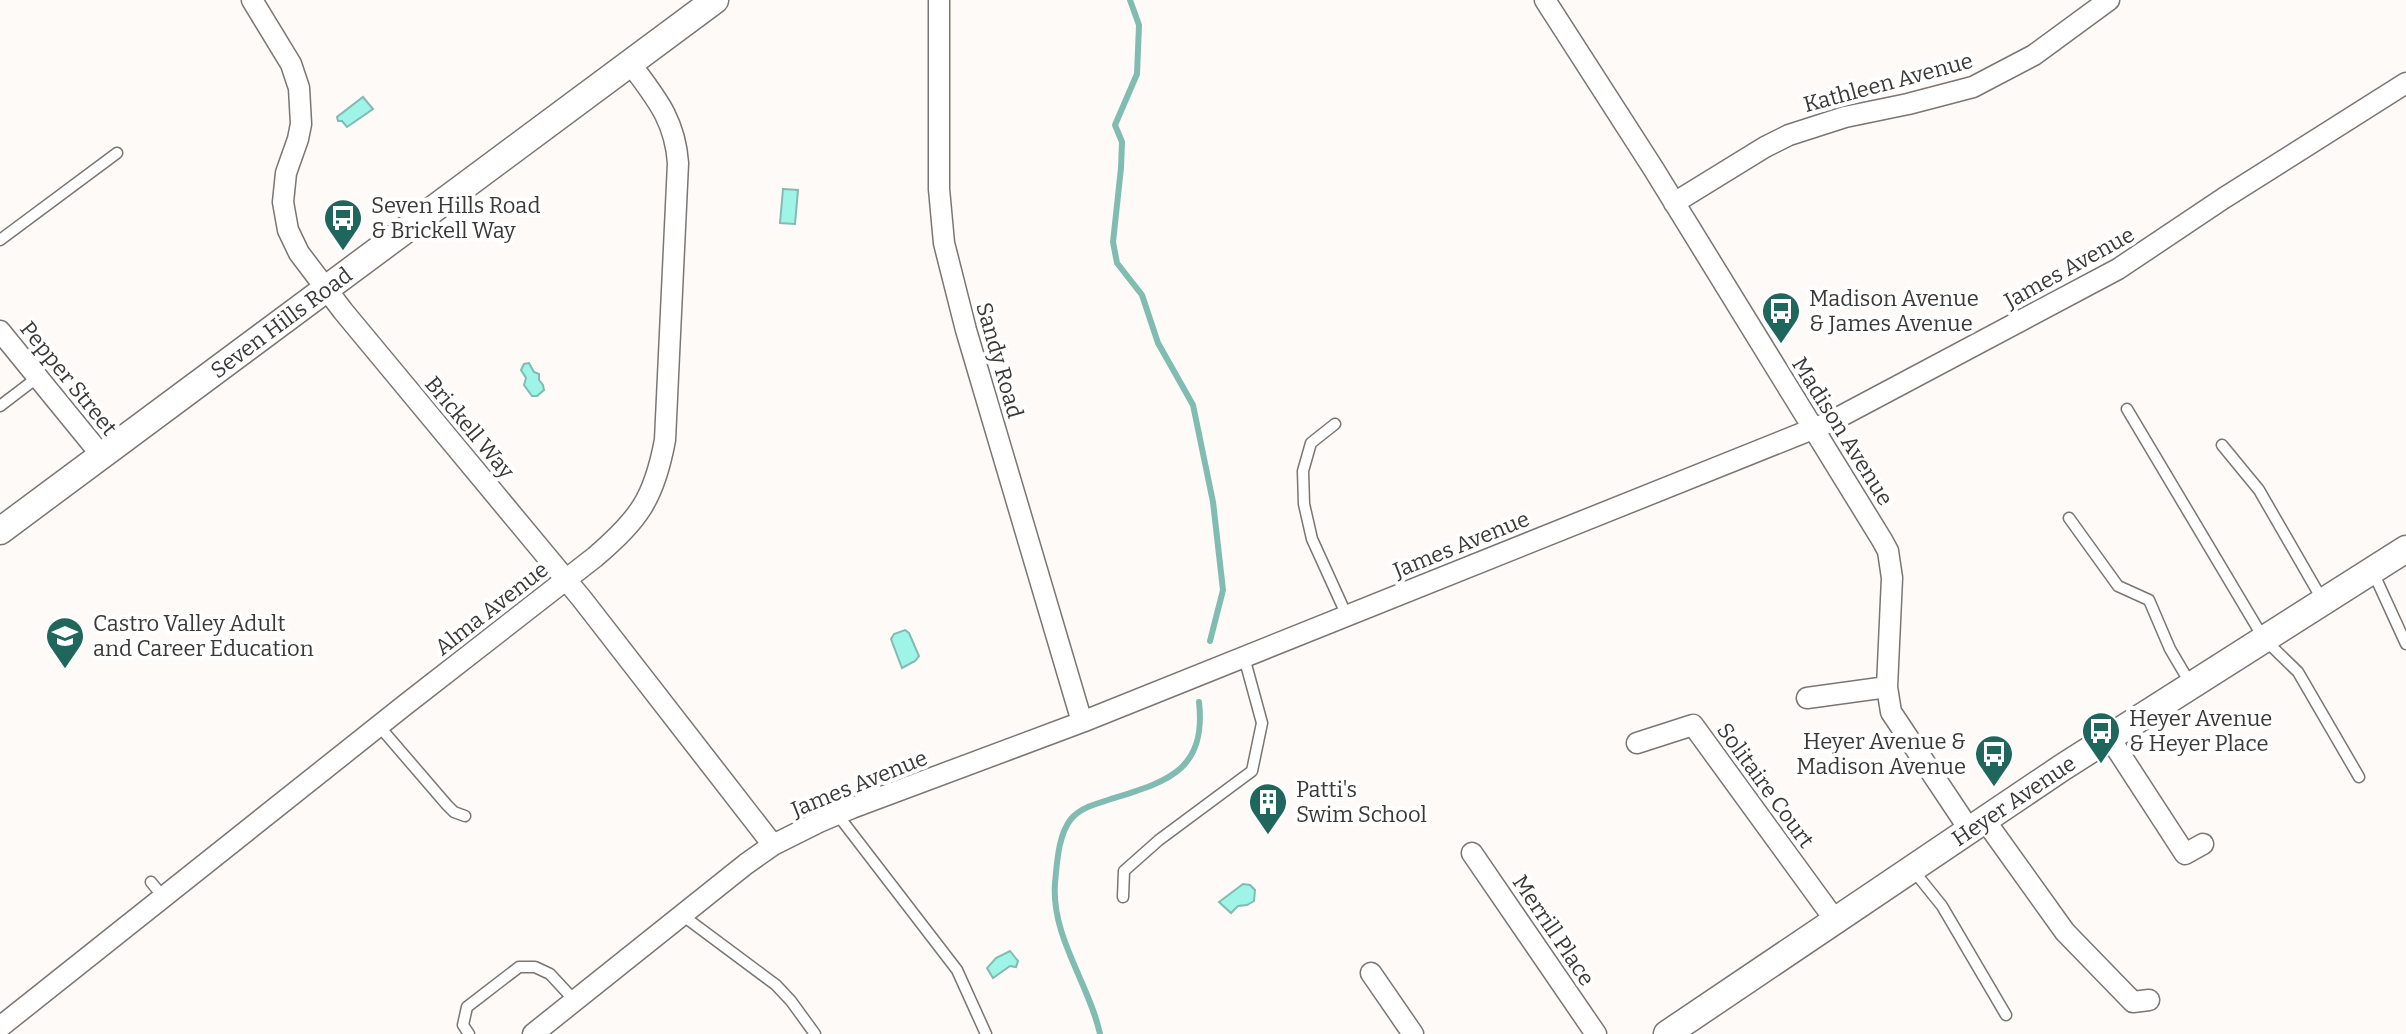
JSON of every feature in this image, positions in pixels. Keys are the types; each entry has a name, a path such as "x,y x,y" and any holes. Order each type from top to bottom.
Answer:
{"street":[{"name":"Brickell Way","path":"252,0 296,75 301,101 301,124 286,173 283,202 288,230 299,253 326,290 566,580 773,845"},
{"name":"Seven Hills Road","path":"0,531 715,0"},
{"name":"Sandy Road","path":"939,0 939,189 944,243 970,345 1082,722"},
{"name":"Madison Avenue","path":"1545,0 1888,551 1892,578 1887,687 1891,712 1898,725 2065,932 2133,1002 2149,1000"},
{"name":"Kathleen Avenue","path":"1674,203 1789,135 1845,117 1946,95 1984,82 2034,55 2109,0"},
{"name":"Alma Avenue","path":"0,1027 158,890 379,726 566,580 617,538 644,507 657,478 665,440 674,283 677,150 667,115 630,63"},
{"name":"James Avenue","path":"535,1034 773,845 837,814 1082,722 1812,429 2118,269 2406,83"},
{"name":"Pepper Street","path":"0,331 102,456"},
{"name":"Heyer Avenue","path":"1667,1034 2109,737 2406,549"},
{"path":"1807,698 1887,687"},
{"name":"Solitaire Court","path":"1637,743 1693,725 1835,920"},
{"path":"2109,737 2185,854 2203,844"},
{"name":"Merrill Place","path":"1472,853 1596,1034"},
{"path":"1371,973 1413,1034"}],"lane":[{"path":"0,240 117,153"},
{"path":"0,406 38,377"},
{"path":"2127,409 2264,639 2298,672 2359,777"},
{"path":"1335,424 1311,443 1303,471 1304,504 1312,539 1347,616"},
{"path":"2222,445 2259,490 2323,601"},
{"path":"2069,518 2118,586 2149,600 2170,649 2191,685"},
{"path":"2372,570 2406,644"},
{"path":"1123,897 1124,871 1159,840 1252,771 1262,723 1244,657"},
{"path":"379,726 447,805 465,816"},
{"path":"837,814 957,970 986,1034"},
{"path":"1912,868 1942,906 2006,1015"},
{"path":"682,915 776,985 815,1034"},
{"path":"469,1034 463,1025 467,1007 519,967 535,967 550,974 575,1001"}],"water":[{"path":"363,97 373,109 347,127 338,121 337,117"},
{"path":"783,189 798,190 795,224 780,223"},
{"path":"529,363 539,374 543,385 544,390 537,396 532,396 524,385 526,378 521,370 524,364"},
{"path":"905,630 919,656 902,668 891,639 894,634"},
{"path":"1243,884 1255,890 1254,901 1238,906 1231,913 1219,902"},
{"path":"1010,951 1018,961 1016,967 1010,966 993,978 987,968 996,958"}],"waterway":[{"path":"1130,0 1139,25 1137,74 1115,125 1122,142 1113,242 1117,263 1142,295 1158,343 1193,405 1213,502 1223,590 1210,641"},
{"path":"1100,1034 1065,941 1055,903 1061,841 1071,819 1083,809 1147,787 1178,771 1196,745 1200,726 1199,702"}],"place":[{"name":"Seven Hills Road & Brickell Way","path":"343,252"},
{"name":"Madison Avenue & James Avenue","path":"1781,345"},
{"name":"Castro Valley Adult and Career Education","path":"65,670"},
{"name":"Heyer Avenue & Heyer Place","path":"2101,765"},
{"name":"Heyer Avenue & Madison Avenue","path":"1994,788"},
{"name":"Patti's Swim School","path":"1268,836"}]}
